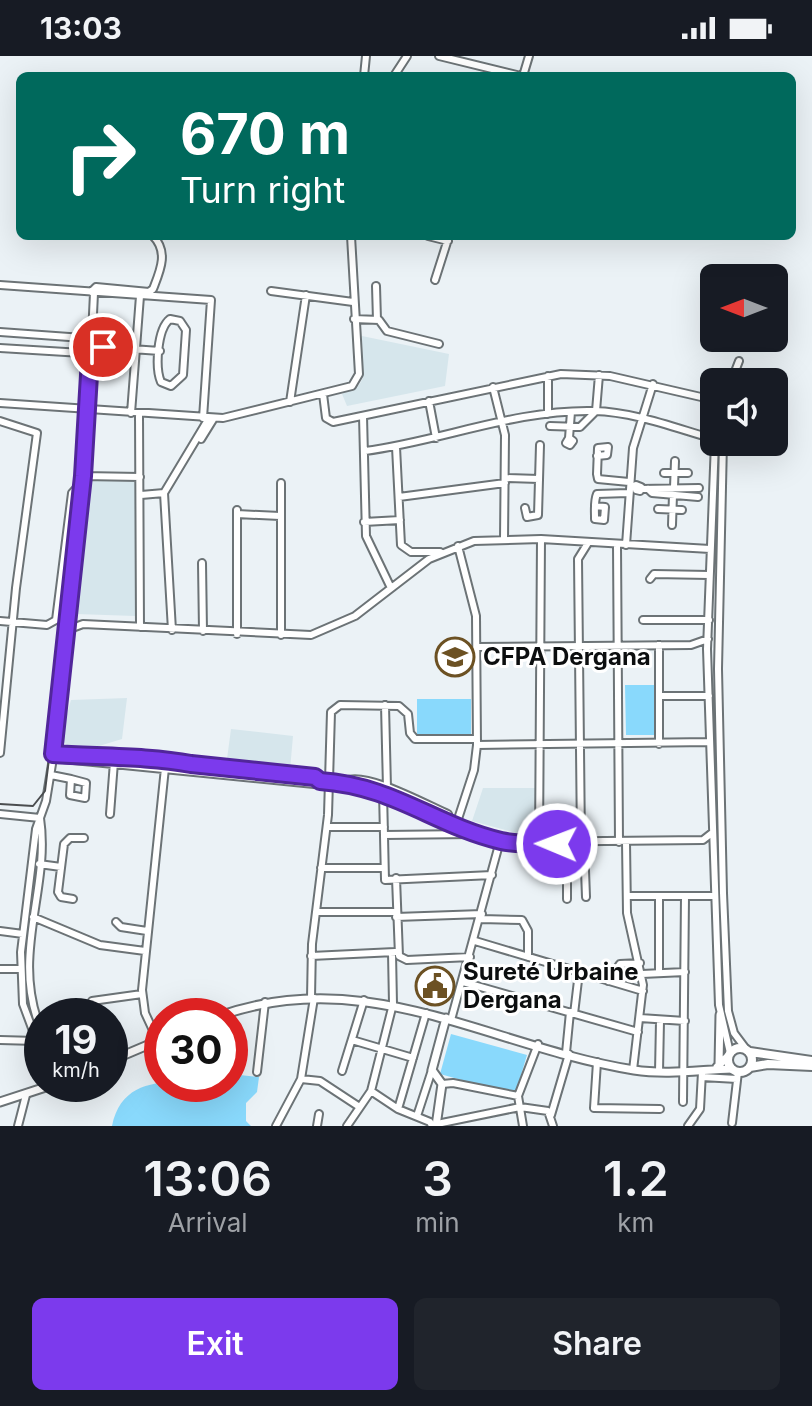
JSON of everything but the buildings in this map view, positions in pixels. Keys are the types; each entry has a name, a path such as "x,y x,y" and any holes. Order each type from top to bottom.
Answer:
{"highway":[{"path":"737,1048 769,1057 812,1063 768,1064 735,1073 729,1055 737,1048"},
{"path":"748,1050 750,1067"}],"main road":[{"path":"248,1007 265,1002 313,998 364,1000 393,1004 633,1070 735,1073"},
{"path":"719,1065 720,1015"},
{"path":"435,1125 442,1084 432,1070 449,1019"},
{"path":"704,1074 729,1055"},
{"path":"0,1102 24,1096"}],"street":[{"path":"439,56 489,72"},
{"path":"92,335 92,292 96,287 149,292 153,289 162,256 161,246 156,240"},
{"path":"0,403 209,418 245,415 358,382 351,240"},
{"path":"435,280 448,240"},
{"path":"0,285 211,300 209,418 197,446"},
{"path":"376,286 377,320 387,331 439,344"},
{"path":"271,291 353,302"},
{"path":"290,402 306,295"},
{"path":"140,296 135,414 141,495 140,627"},
{"path":"170,319 180,321 186,330 183,375 177,384 165,385 159,377 160,351 164,324 170,319"},
{"path":"354,319 377,320"},
{"path":"0,332 83,338 92,335 101,340 103,347 100,354 90,358"},
{"path":"82,353 83,338"},
{"path":"103,347 160,351"},
{"path":"0,348 82,353 90,358"},
{"path":"32,998 30,922 40,818 51,775 74,559 90,358"},
{"path":"736,368 739,361"},
{"path":"323,394 329,421 548,376 599,375 700,396"},
{"path":"550,426 582,426 596,411 599,375"},
{"path":"548,376 548,414"},
{"path":"626,545 641,419 653,384"},
{"path":"493,387 504,422 504,540"},
{"path":"696,395 700,398"},
{"path":"429,401 436,438"},
{"path":"365,451 396,447 504,422 571,412 596,411 641,419 700,436"},
{"path":"569,438 571,412"},
{"path":"363,416 364,522 370,550 391,588"},
{"path":"172,630 164,493 209,418"},
{"path":"0,421 37,433 12,622 0,753"},
{"path":"525,508 527,517 538,515 540,445"},
{"path":"396,447 400,542 405,550 442,552"},
{"path":"597,456 598,479 651,493 699,488"},
{"path":"714,456 708,640 712,833 720,1015 729,1055"},
{"path":"722,456 720,790 728,1011 731,1027 748,1050"},
{"path":"672,525 675,461"},
{"path":"664,473 688,473"},
{"path":"82,479 140,477"},
{"path":"0,621 47,625 54,622 72,493 82,479"},
{"path":"399,497 505,480 539,479"},
{"path":"281,483 281,635"},
{"path":"595,506 598,493 635,488"},
{"path":"673,491 698,497"},
{"path":"141,495 164,493"},
{"path":"658,509 682,510"},
{"path":"237,634 237,512 280,516"},
{"path":"364,522 400,520"},
{"path":"66,631 83,624 237,634 311,635 330,630 442,552 458,546 504,540 541,539 710,549"},
{"path":"539,844 541,539"},
{"path":"576,867 580,743 578,559 588,543"},
{"path":"617,545 622,842 629,924 640,963 643,991 633,1070"},
{"path":"454,824 474,770 477,742 475,607 458,546"},
{"path":"64,558 74,559"},
{"path":"202,563 203,631"},
{"path":"650,579 654,574 709,575"},
{"path":"68,614 83,624"},
{"path":"643,620 709,620"},
{"path":"477,647 694,645 708,640 720,641"},
{"path":"659,645 659,744"},
{"path":"708,653 720,653"},
{"path":"659,696 709,696"},
{"path":"276,1126 301,1079 313,998 311,956 327,827 331,712 340,705 385,705 406,710 410,733 415,739 540,743 710,742"},
{"path":"385,705 385,880 492,875"},
{"path":"53,756 165,764 314,784 320,781 346,782 385,790 454,824 500,841 539,844 703,840 712,833"},
{"path":"110,814 114,761"},
{"path":"144,1007 145,951 165,764"},
{"path":"51,775 71,779"},
{"path":"0,814 40,818"},
{"path":"24,1007 21,969 23,934 30,922 39,864 40,818"},
{"path":"327,827 480,834"},
{"path":"73,899 59,894 65,842 72,837 84,838"},
{"path":"703,840 714,848"},
{"path":"449,1019 475,941 500,841"},
{"path":"39,864 61,867"},
{"path":"567,899 567,871 576,867 586,871 586,897"},
{"path":"321,868 384,868"},
{"path":"347,1126 371,1091 393,1004 396,878"},
{"path":"627,896 715,896"},
{"path":"659,896 659,973"},
{"path":"683,1102 685,896"},
{"path":"316,912 522,920 528,931 528,957"},
{"path":"30,922 100,945 145,951"},
{"path":"116,922 121,927 147,931"},
{"path":"0,931 23,934"},
{"path":"475,941 643,991"},
{"path":"311,956 394,953 407,960 470,957"},
{"path":"608,981 620,964 640,963"},
{"path":"0,969 21,969"},
{"path":"553,1126 551,1115 567,1053 579,972"},
{"path":"642,974 685,972"},
{"path":"463,982 638,1032"},
{"path":"113,998 142,994"},
{"path":"342,1071 364,1000"},
{"path":"257,1072 265,1002"},
{"path":"398,1109 426,1013"},
{"path":"640,1018 685,1021"},
{"path":"659,1072 660,1021"},
{"path":"0,1040 24,1042"},
{"path":"352,1040 413,1058"},
{"path":"523,1126 518,1096 538,1044"},
{"path":"597,1062 594,1108 660,1109"},
{"path":"417,1116 432,1070"},
{"path":"732,1123 735,1073"},
{"path":"699,1126 690,1124 700,1109 704,1074"},
{"path":"301,1079 320,1081 358,1106"},
{"path":"442,1084 453,1083 518,1096"},
{"path":"371,1091 398,1109 435,1125 520,1107 539,1108 551,1115"},
{"path":"18,1126 24,1102"},
{"path":"317,1126 319,1114"}],"shaded area":[{"path":"362,336 449,354 445,386 347,406 342,394 359,385 363,378"},
{"path":"90,476 137,479 135,616 76,614"},
{"path":"625,685 655,685 655,735 626,735"},
{"path":"127,698 122,739 86,750 72,749 60,739 71,700"},
{"path":"417,699 471,699 471,736 417,736"},
{"path":"231,729 293,736 290,770 227,759"},
{"path":"483,788 537,788 531,837 472,821"},
{"path":"451,1034 527,1055 515,1095 440,1074"},
{"path":"248,1076 259,1077 257,1092 248,1101"},
{"path":"142,1087 144,1102 247,1102 246,1121 251,1126 112,1126 119,1108 124,1102 128,1102 128,1096"}],"tram line":[{"path":"0,804 33,806 45,791 70,590"}],"place":[{"name":"CFPA Dergana","path":"455,657"},
{"name":"Sureté Urbaine Dergana","path":"435,986"}],"route":[{"path":"103,347 100,354 90,358 83,476 53,754 154,762 171,758 191,764 346,782 383,792 500,841 557,844"}]}
